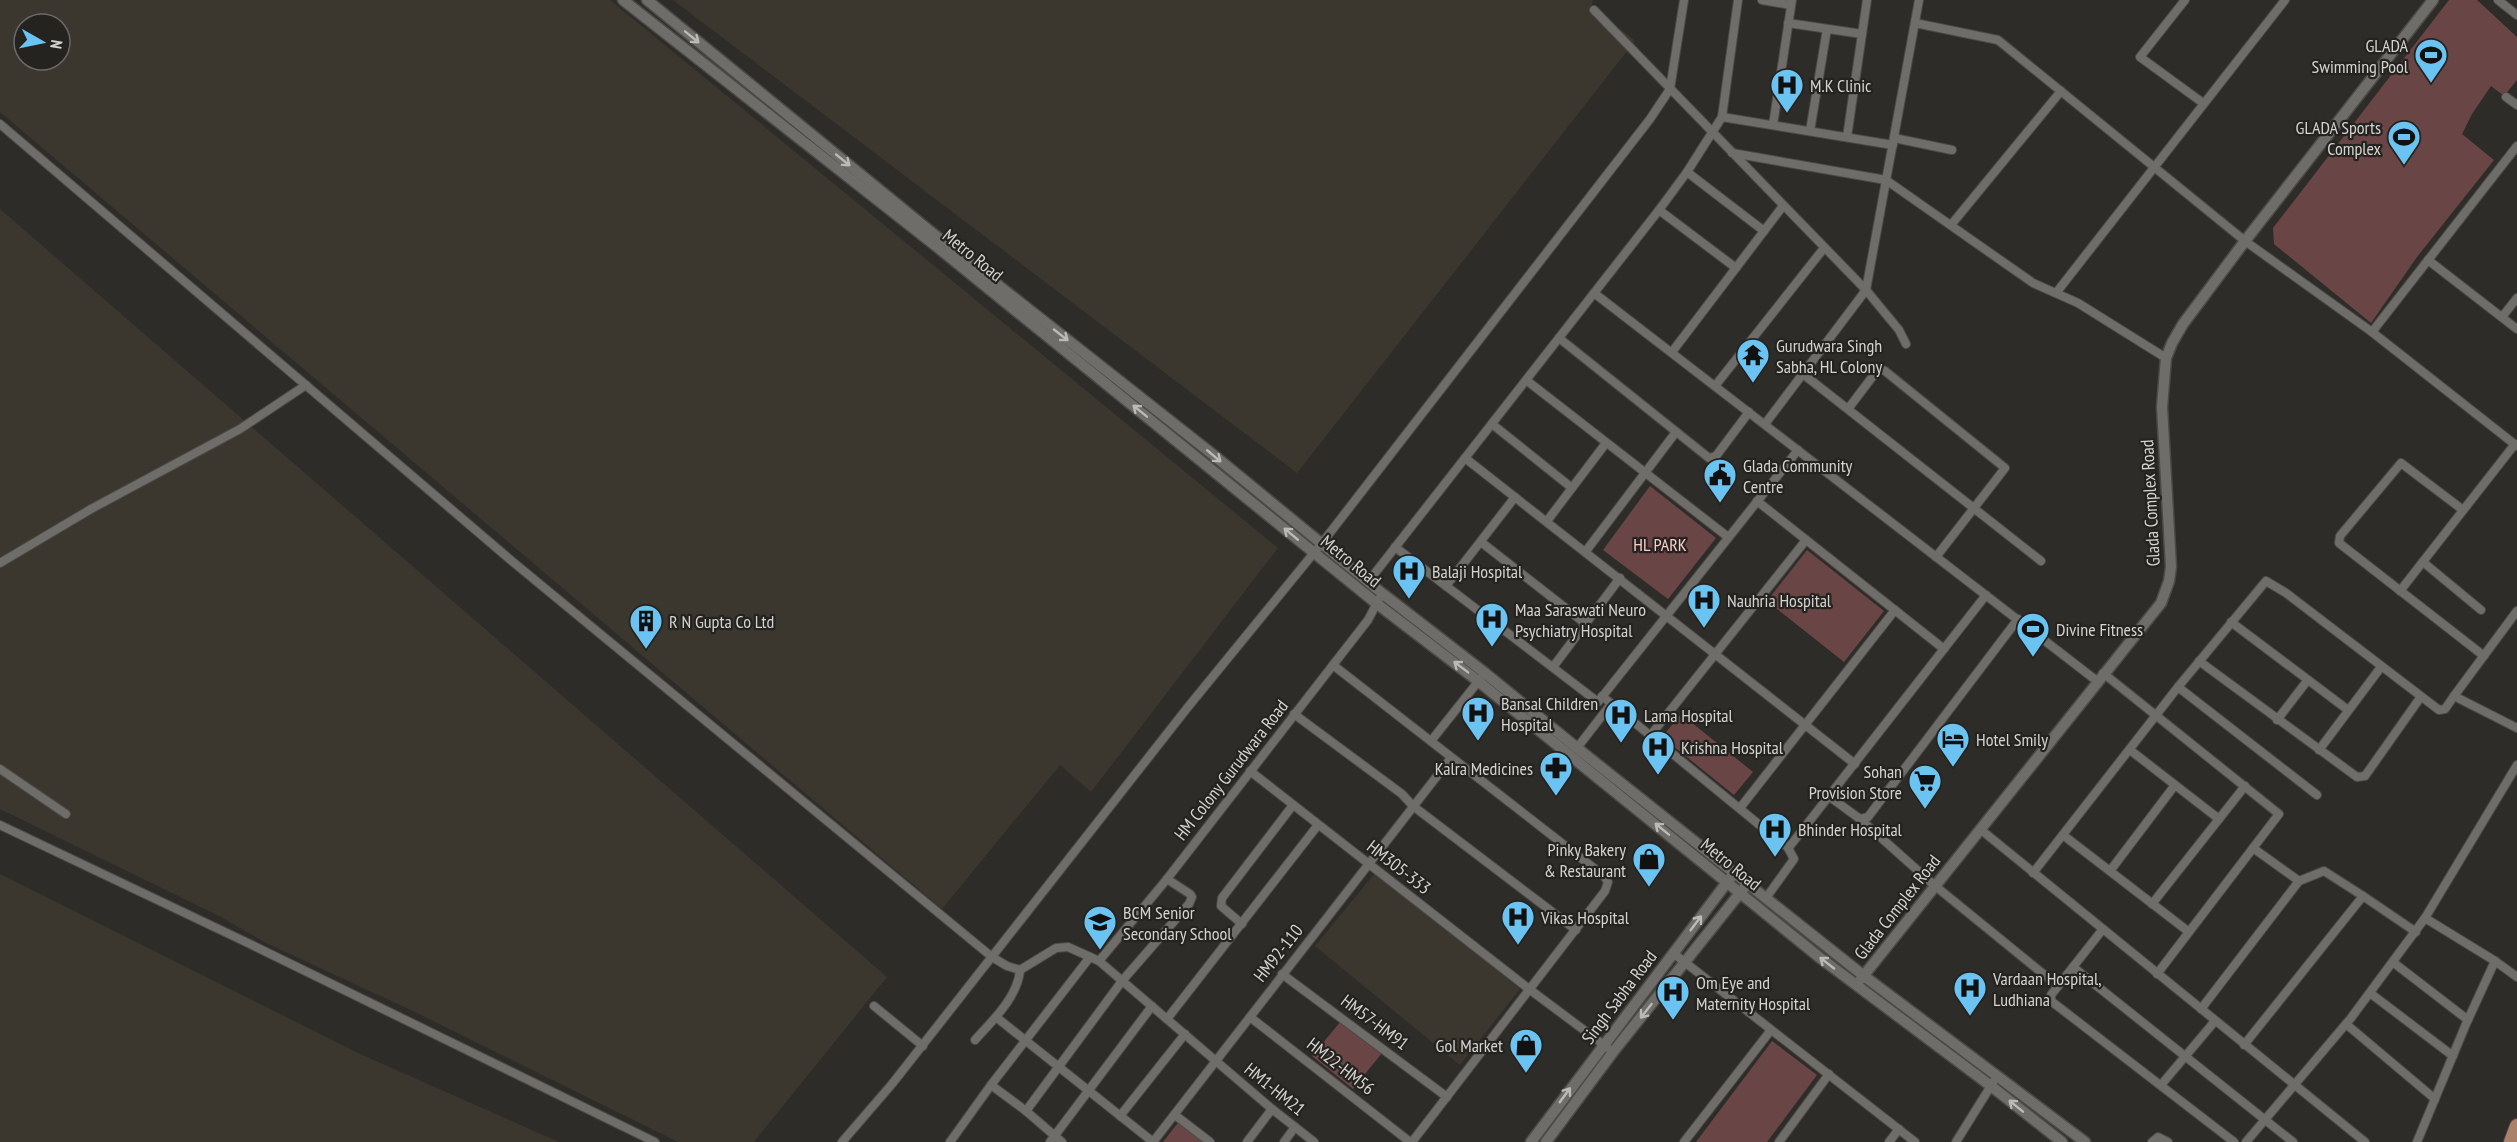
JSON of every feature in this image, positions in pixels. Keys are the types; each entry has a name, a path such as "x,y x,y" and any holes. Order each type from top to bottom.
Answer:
{"main road":[{"path":"2511,1142 2517,1126"}],"street":[{"name":"Metro Road","path":"623,0 936,246 1314,553 1577,748 1735,872 1744,888 1855,986 1991,1086 2062,1142"},
{"name":"Metro Road","path":"647,0 941,240 1322,543 1368,582 1379,599"},
{"path":"842,1142 923,1046 1188,707 1322,543 1650,119 1670,89 1684,0"},
{"path":"1368,582 1659,210 1713,134 1722,117 1738,0"},
{"path":"1762,0 1791,2 1773,125"},
{"path":"1847,137 1866,0"},
{"path":"1765,424 1866,290 1919,0"},
{"path":"2185,0 2140,57 2203,103"},
{"path":"2056,293 2285,0"},
{"name":"Glada Complex Road","path":"1855,986 2161,603 2169,581 2171,567 2162,407 2166,358 2183,324 2433,0"},
{"path":"2498,0 2517,15"},
{"path":"1594,10 1866,290 1899,330 1906,344"},
{"path":"1788,23 1862,34"},
{"path":"1915,23 1998,40 2245,241 2372,332 2516,445 2400,591"},
{"path":"1810,131 1827,29"},
{"path":"1951,225 2061,91"},
{"path":"2506,97 2517,105"},
{"path":"1722,117 1847,137 1952,150"},
{"path":"0,124 513,562 992,957 1007,966 1020,970 1018,986 975,1041"},
{"path":"2372,332 2517,146"},
{"path":"1732,153 1886,180 2033,283 2078,303 2166,358"},
{"path":"1688,172 1764,231"},
{"path":"1672,352 1783,206"},
{"path":"1659,210 1736,268"},
{"path":"1715,386 1824,248"},
{"path":"2428,260 2517,329"},
{"path":"1594,292 2018,620 2157,715 2279,814 2157,974"},
{"path":"2502,317 2517,298"},
{"path":"1559,338 1713,459 1749,412"},
{"path":"1848,409 1876,371 1879,368 1885,370 2003,464 2005,468 2003,473 1936,556"},
{"path":"1803,374 2040,561"},
{"path":"1526,380 1728,537"},
{"path":"0,563 91,509 240,429 306,385"},
{"path":"1492,424 1572,488"},
{"path":"1586,551 1676,432"},
{"path":"1547,521 1606,442"},
{"path":"1395,547 1598,702 1798,450"},
{"path":"1465,458 1855,764"},
{"path":"2463,510 2401,463 2340,536 2339,543 2484,656"},
{"path":"1446,586 1515,497"},
{"path":"1757,501 1944,649"},
{"path":"1650,736 1806,540"},
{"path":"1481,542 1586,624"},
{"path":"2423,562 2481,610"},
{"path":"1553,668 1620,578"},
{"path":"2033,873 2178,687 2268,581 2420,698 2442,711 2517,611"},
{"path":"1787,846 1793,843 1830,797 1986,595"},
{"name":"HM Colony Gurudwara Road","path":"955,1140 991,1085 1027,1040 1094,959 1167,879 1368,620 1379,599"},
{"path":"1740,808 1895,610"},
{"path":"1860,819 1868,817 2018,620"},
{"path":"2231,622 2348,710"},
{"path":"2199,661 2277,720 2357,777 2362,778 2420,698"},
{"path":"1333,665 1608,879 1605,891 1576,930 1411,1142"},
{"path":"2319,750 2381,667"},
{"name":"Metro Road","path":"1482,677 1727,882 1766,898 1864,976 2085,1142"},
{"path":"1431,741 1482,677"},
{"path":"2277,720 2307,681"},
{"path":"2178,687 2317,795"},
{"path":"1602,696 1787,846 1794,859 1766,898"},
{"path":"2454,696 2517,728"},
{"path":"1577,748 1611,704"},
{"path":"1294,714 1402,794 1413,806 1576,930"},
{"path":"2130,750 2219,819"},
{"name":"HM92-110","path":"1120,1116 1153,1142 1451,758"},
{"path":"2246,1142 2346,1024 2394,963 2426,918 2517,765"},
{"path":"0,769 66,814"},
{"name":"HM305-333","path":"1250,771 1528,989 1613,1052"},
{"path":"2110,871 2175,785"},
{"path":"2152,904 2245,786"},
{"path":"1830,797 1860,819 1934,885 2058,986"},
{"path":"1242,924 1221,906 1222,898 1293,805"},
{"path":"0,825 655,1142"},
{"path":"1167,1019 1318,825"},
{"path":"1980,829 2365,1142"},
{"path":"2063,834 2189,932"},
{"path":"2253,848 2299,881"},
{"path":"2201,1009 2299,881 2324,871 2416,932"},
{"name":"Singh Sabha Road","path":"1531,1142 1735,872"},
{"path":"1026,1111 1122,981 1191,900 1190,894 1167,879"},
{"name":"Singh Sabha Road","path":"1546,1142 1613,1052 1744,888"},
{"path":"2244,1045 2363,896"},
{"path":"2426,918 2517,977"},
{"path":"2103,929 2050,995 2051,1001 2234,1142"},
{"name":"HM1-HM21","path":"1020,970 1056,948 1068,947 1094,959 1185,1034 1215,1062 1314,1142"},
{"path":"1673,953 1915,1142"},
{"path":"2417,1142 2495,962"},
{"path":"2394,963 2468,1020"},
{"path":"2073,966 2293,1142"},
{"name":"HM57-HM91","path":"1282,974 1446,1097"},
{"path":"2370,993 2453,1056"},
{"path":"874,1006 923,1046"},
{"path":"991,1085 1026,1111 1056,1140 1152,1006"},
{"path":"996,1017 1120,1116 1185,1034"},
{"name":"HM22-HM56","path":"1250,1017 1411,1142"},
{"path":"2160,1085 2215,1021"},
{"path":"2346,1024 2435,1099"},
{"path":"1684,1142 1771,1030"},
{"path":"1779,1142 1829,1074"},
{"path":"1956,1142 1997,1076"},
{"path":"1247,1142 1272,1109"},
{"path":"1174,1115 1210,1142"},
{"path":"1284,1142 1295,1127"},
{"path":"1889,1142 1899,1129"},
{"path":"2152,1142 2158,1137 2168,1142"}],"shaded area":[{"path":"0,0 610,0 1278,548 1091,792 1060,765 942,909 0,112"},
{"path":"673,0 1593,0 1592,6 1635,41 1297,473"},
{"path":"0,209 887,977 754,1142 678,1142 415,1012 266,943 221,917 0,809"},
{"path":"1375,873 1520,989 1460,1065 1315,946"},
{"path":"0,874 360,1054 559,1142 0,1142"}],"green space":[{"name":"GLADA Sports Complex","path":"2449,0 2477,0 2517,37 2517,80 2504,96 2491,86 2462,134 2494,160 2417,257 2371,323 2274,244 2273,228"},
{"name":"HL PARK","path":"1650,486 1716,538 1668,599 1603,550"},
{"path":"1807,550 1884,611 1844,662 1767,601"},
{"path":"1681,714 1753,772 1734,795 1662,737"},
{"path":"1341,1021 1382,1053 1353,1089 1312,1056"},
{"path":"1772,1041 1817,1075 1767,1142 1696,1142"},
{"path":"1181,1119 1211,1142 1163,1142"}],"place":[{"name":"GLADA Swimming Pool","path":"2431,84"},
{"name":"M.K Clinic","path":"1787,114"},
{"name":"GLADA Sports Complex","path":"2404,166"},
{"name":"Gurudwara Singh Sabha, HL Colony","path":"1753,384"},
{"name":"Glada Community Centre","path":"1720,504"},
{"name":"Balaji Hospital","path":"1409,600"},
{"name":"Nauhria Hospital","path":"1704,629"},
{"name":"Maa Saraswati Neuro Psychiatry Hospital","path":"1492,648"},
{"name":"R N Gupta Co Ltd","path":"646,650"},
{"name":"Divine Fitness","path":"2033,658"},
{"name":"Bansal Children Hospital","path":"1478,742"},
{"name":"Lama Hospital","path":"1621,744"},
{"name":"Hotel Smily","path":"1953,768"},
{"name":"Krishna Hospital","path":"1658,776"},
{"name":"Kalra Medicines","path":"1556,797"},
{"name":"Sohan Provision Store","path":"1925,810"},
{"name":"Bhinder Hospital","path":"1775,858"},
{"name":"Pinky Bakery & Restaurant","path":"1649,888"},
{"name":"Vikas Hospital","path":"1518,946"},
{"name":"BCM Senior Secondary School","path":"1100,951"},
{"name":"Vardaan Hospital, Ludhiana","path":"1970,1017"},
{"name":"Om Eye and Maternity Hospital","path":"1673,1021"},
{"name":"Gol Market","path":"1526,1074"}]}
